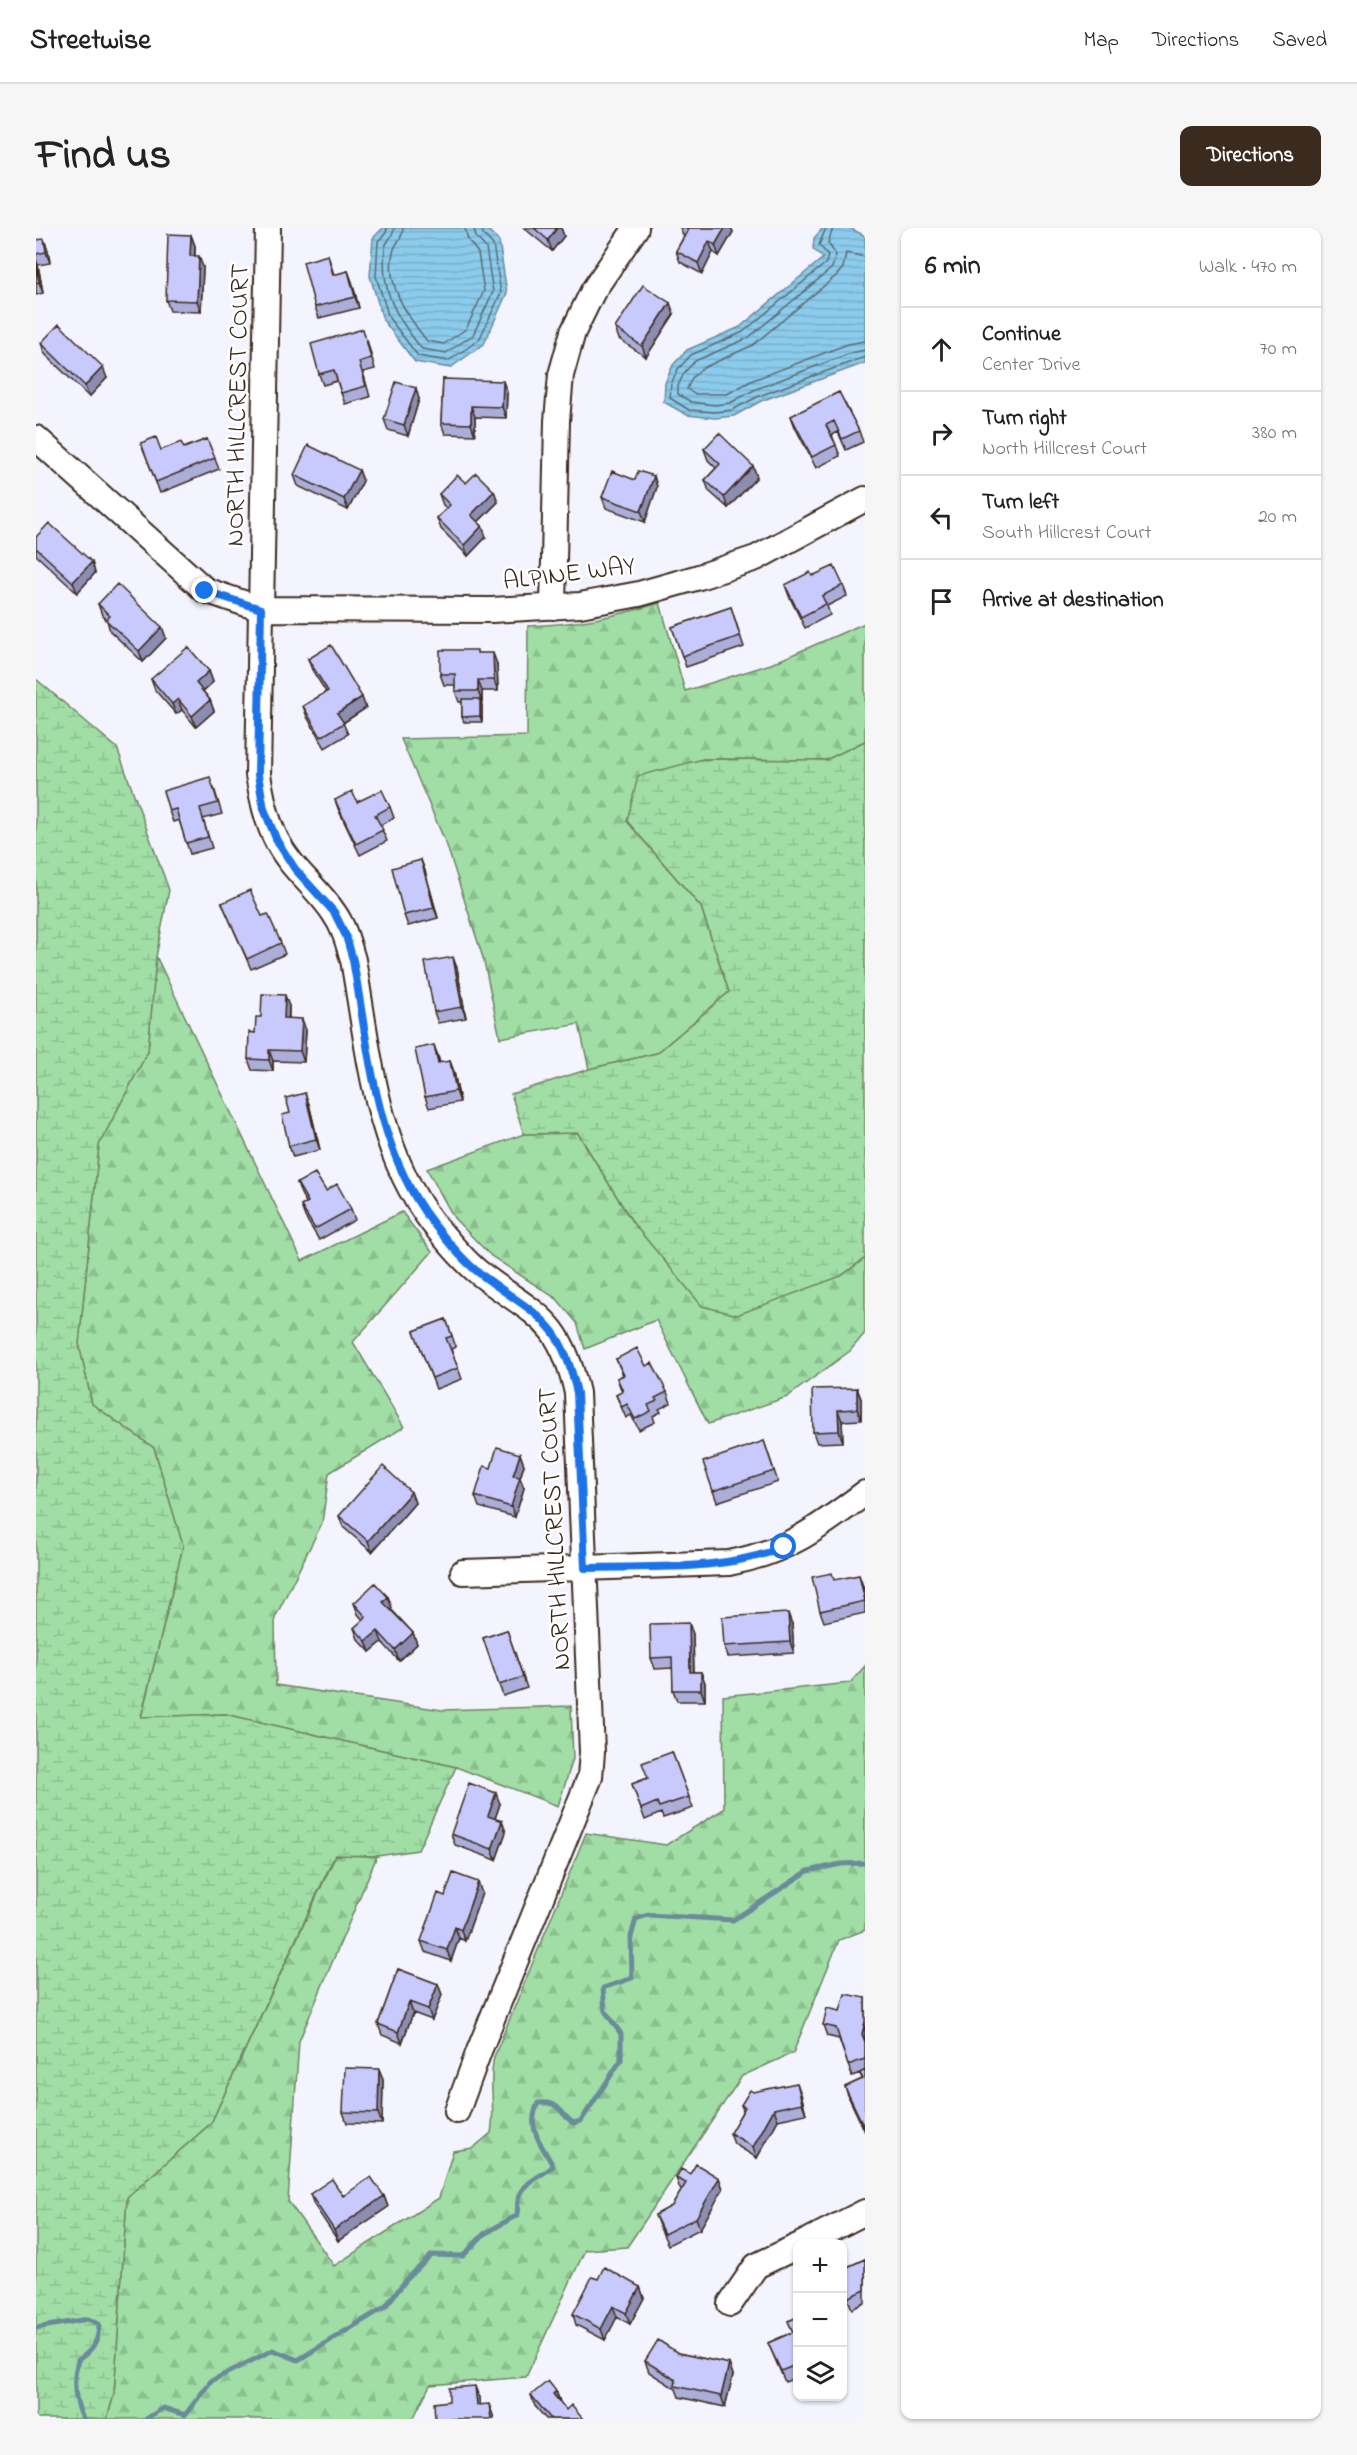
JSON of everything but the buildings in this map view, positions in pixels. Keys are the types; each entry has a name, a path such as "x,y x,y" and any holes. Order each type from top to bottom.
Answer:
{"street":[{"name":"NORTH HILLCREST COURT","path":"268,228 258,775 264,809 277,841 295,869 334,912 346,936 353,960 379,1107 394,1156 431,1220 477,1271 547,1322 562,1343 573,1372 577,1393 592,1752 590,1777 457,2111"},
{"path":"553,607 557,421 561,375 573,332 592,291 636,228"},
{"name":"ALPINE WAY","path":"36,438 205,591 261,609 492,610 580,605 639,594 756,558 865,499"},
{"path":"463,1572 729,1563 759,1557 784,1547 865,1493"},
{"path":"812,2239 865,2212"},
{"path":"730,2304 756,2266 793,2248"}],"green space":[{"path":"660,603 685,691 771,664 865,623 865,741 826,760 703,759 627,821 701,907 729,992 657,1053 589,1069 579,1024 500,1038 484,961 447,846 401,739 527,736 528,626 595,619"},
{"path":"36,679 117,748 169,890 156,957 148,1051 99,1145 79,1344 92,1404 154,1448 183,1546 141,1717 225,1714 456,1767 418,1850 377,1856 335,1855 211,2123 127,2197 114,2394 107,2419 36,2419"},
{"path":"865,741 865,1258 841,1276 737,1315 702,1306 633,1223 578,1133 524,1134 511,1094 589,1069 657,1053 729,992 701,907 627,821 638,776 703,759 826,760"},
{"path":"156,956 302,1261 402,1212 432,1252 353,1342 404,1427 329,1473 322,1523 275,1618 276,1685 442,1710 571,1706 573,1759 558,1806 456,1767 225,1714 141,1718 183,1546 154,1448 92,1404 79,1344 99,1145 148,1051"},
{"path":"578,1133 633,1223 841,1276 865,1258 865,1333 850,1351 787,1397 708,1424 656,1320 585,1349 577,1323 557,1299 491,1256 454,1218 427,1169 524,1134"},
{"path":"865,1666 865,1930 839,1940 793,2053 742,2076 627,2247 585,2250 526,2377 430,2385 413,2419 107,2419 114,2394 127,2197 211,2123 336,1855 377,1856 299,2041 288,2201 334,2266 439,2198 453,2151 473,2148 491,2133 494,2057 586,1833 666,1845 724,1809 723,1696 850,1683"}],"water":[{"path":"383,228 486,228 499,241 507,293 484,344 450,368 415,362 383,320 370,276 373,238"},
{"path":"823,228 850,228 865,236 865,363 761,401 734,416 715,418 687,415 664,402 665,383 673,365 687,350 740,327 823,258 813,249 814,238"}],"waterway":[{"path":"146,2419 163,2408 185,2415 211,2381 273,2350 298,2360 385,2307 406,2280 432,2255 463,2256 484,2234 517,2215 518,2197 522,2190 553,2166 534,2128 538,2103 555,2106 573,2123 581,2121 621,2060 621,2034 605,2011 603,1988 632,1978 631,1937 636,1919 648,1915 733,1920 808,1871 841,1864 865,1863"},
{"path":"36,2328 88,2319 99,2324 98,2336 94,2345 78,2360 76,2367 75,2389 83,2419"}],"route":[{"path":"205,591 261,609 258,775 264,809 277,841 295,869 334,912 346,936 353,960 379,1107 394,1156 431,1220 452,1246 477,1271 547,1322 562,1343 573,1372 577,1393 585,1568 729,1563 759,1557 784,1547"}]}
